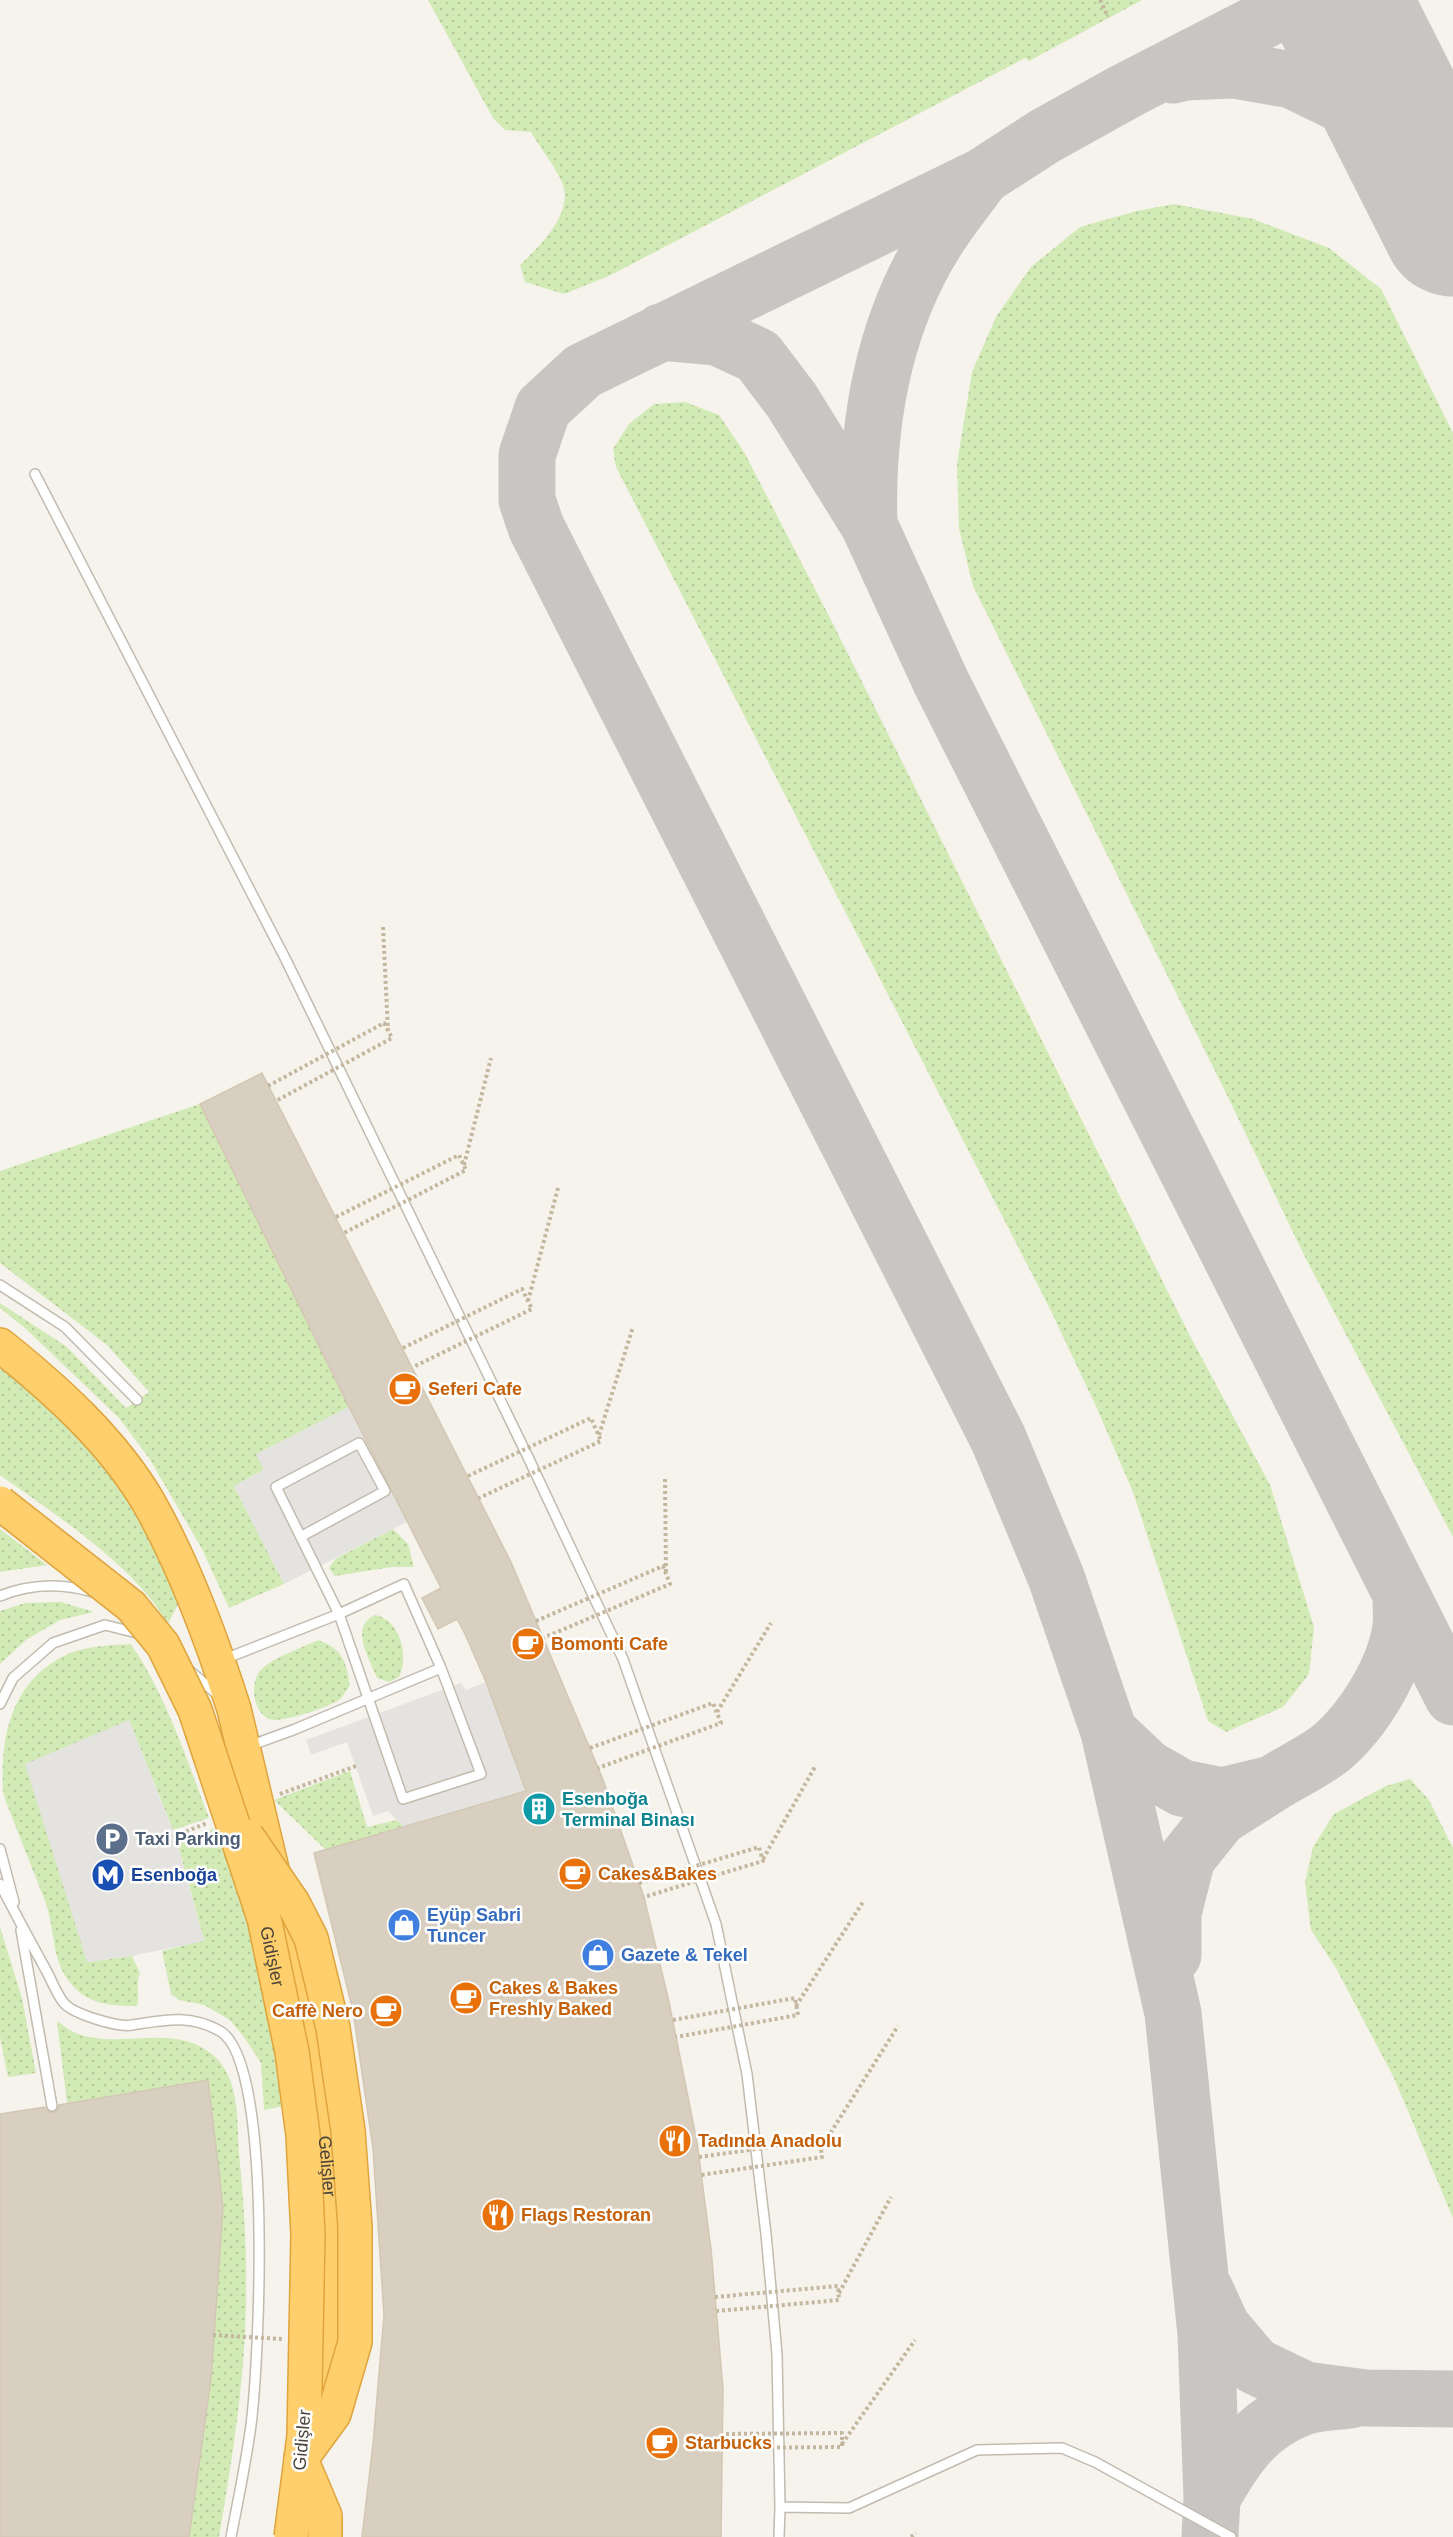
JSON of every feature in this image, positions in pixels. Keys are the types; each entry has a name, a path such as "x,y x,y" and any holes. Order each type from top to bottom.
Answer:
{"highway":[{"name":"Gelişler","path":"0,1345 28,1367 113,1452 148,1502 172,1549 219,1662 234,1709 318,2062 330,2200 325,2410 310,2537"},
{"name":"Gidişler","path":"0,1503 131,1606 163,1645 195,1710 214,1773 264,1918 292,2052 303,2135 308,2235 304,2436 291,2537"},
{"path":"214,1773 245,1834 293,1903 311,1938 333,2028 348,2132 355,2227 355,2342 334,2414 301,2460 325,2516 325,2537"}],"lane":[{"path":"35,474 286,960 527,1455 623,1659 716,1924 747,2074 766,2234 777,2354 779,2537"},
{"path":"0,1285 65,1327 137,1400"},
{"path":"219,1662 339,1614 404,1584 441,1668 481,1774 403,1799 339,1614 276,1487 359,1443 385,1491 302,1536"},
{"path":"0,1596 25,1589 65,1585 90,1591 131,1606"},
{"path":"0,1704 13,1678 53,1643 105,1625 147,1636 234,1709"},
{"path":"244,1748 441,1668"},
{"path":"0,1850 19,1921 52,2106"},
{"path":"0,1884 65,2004 90,2017 129,2026 157,2020 187,2019 222,2032 238,2053 248,2091 254,2136 260,2281 251,2425 231,2537"},
{"path":"780,2507 849,2508 977,2450 1062,2448 1095,2462 1231,2537"}],"path":[{"path":"1100,0 1108,16"},
{"path":"383,927 388,1030"},
{"path":"268,1086 384,1023 388,1030 392,1038 276,1101"},
{"path":"464,1165 491,1058"},
{"path":"336,1217 459,1155 466,1170 344,1233"},
{"path":"528,1301 558,1188"},
{"path":"403,1348 522,1289 532,1309 413,1367"},
{"path":"599,1435 633,1327"},
{"path":"468,1476 591,1418 601,1441 479,1498"},
{"path":"665,1479 666,1575"},
{"path":"536,1621 663,1566 670,1584 543,1638"},
{"path":"717,1713 771,1623"},
{"path":"590,1748 713,1703 721,1723 598,1767"},
{"path":"644,1897 764,1862 763,1859 816,1765"},
{"path":"639,1883 759,1847 763,1859"},
{"path":"796,2006 862,1902"},
{"path":"673,2020 795,1998 798,2015 676,2037"},
{"path":"821,2148 898,2026"},
{"path":"699,2157 820,2140 821,2148 822,2157 701,2175"},
{"path":"839,2293 891,2197"},
{"path":"715,2297 838,2286 839,2300 717,2311"},
{"path":"723,2448 842,2447 915,2340"},
{"path":"723,2434 842,2433 842,2444"},
{"path":"911,2537 916,2533"}],"green space":[{"path":"428,0 1142,0 1029,61 1025,58 611,275 564,294 525,282 520,265 545,239 559,218 565,196 560,178 531,132 505,130 493,118"},
{"path":"1174,204 1253,219 1329,248 1381,289 1453,433 1453,1537 1304,1255 1226,1093 973,586 959,529 957,464 972,372 996,317 1031,267 1080,227 1137,211"},
{"path":"685,402 719,415 744,452 829,616 1190,1336 1270,1485 1314,1627 1309,1674 1283,1707 1226,1732 1208,1721 1133,1492 1049,1307 616,467 613,449 629,424 654,404"},
{"path":"200,1104 349,1407 257,1454 264,1470 234,1486 284,1584 229,1608 202,1549 149,1458 119,1418 26,1329 0,1308 0,1303 67,1347 126,1408 149,1392 107,1345 0,1263 0,1171"},
{"path":"0,1354 85,1437 139,1514 179,1602 168,1624 153,1602 115,1561 69,1524 0,1475"},
{"path":"0,1529 47,1565 0,1572"},
{"path":"393,1529 408,1544 414,1567 392,1567 335,1576 329,1568 335,1559"},
{"path":"61,1602 94,1612 60,1620 26,1640 0,1664 0,1611 25,1603"},
{"path":"375,1615 391,1624 397,1632 403,1650 399,1677 389,1682 377,1678 363,1644 363,1627 367,1620"},
{"path":"318,1640 333,1647 342,1656 350,1685 348,1689 339,1700 304,1714 275,1720 263,1715 254,1694 259,1672 276,1659"},
{"path":"131,1644 144,1664 165,1707 209,1818 173,1830 129,1720 87,1962 132,1956 140,1973 137,2006 97,2002 83,1995 68,1980 58,1959 45,1901 3,1790 4,1748 8,1729 22,1693 34,1678 49,1665 75,1651 99,1646"},
{"path":"350,1771 367,1827 397,1820 404,1827 326,1850 274,1800"},
{"path":"1410,1779 1429,1800 1453,1848 1453,2218 1394,2078 1336,1968 1311,1930 1305,1883 1313,1847 1334,1814 1386,1786"},
{"path":"222,1826 241,1879 288,2105 264,2110 261,2063 230,2020 204,2005 179,2000 171,1994 162,1951 204,1940 177,1841"},
{"path":"0,1927 22,1998 36,2073 8,2077 0,2037"},
{"path":"57,2021 74,2032 93,2038 164,2038 197,2045 222,2064 233,2087 244,2209 246,2302 240,2391 219,2537 189,2537 211,2378 207,2080 67,2103"}],"shaded area":[{"path":"349,1407 407,1522 284,1584 234,1486 264,1470 256,1454"},
{"path":"486,1682 526,1791 404,1827 388,1811 373,1816 347,1742 311,1755 306,1740 461,1683 466,1690"},
{"name":"Taxi Parking","path":"129,1720 177,1841 204,1941 132,1956 87,1962 25,1764"}],"building":[{"name":"Esenboğa Terminal Binası","path":"262,1073 511,1562 602,1777 644,1897 669,2002 697,2142 711,2249 723,2389 721,2537 362,2537 384,2315 373,2149 353,2011 314,1853 526,1791 486,1682 465,1634 457,1619 438,1629 422,1598 441,1588 200,1104"},
{"path":"208,2080 223,2207 211,2378 189,2537 0,2537 0,2114 45,2107 47,2111 53,2113 57,2111 59,2105"}],"taxiway":[{"path":"1210,2537 1212,2498 1206,2334 1173,2013 1109,1732 1056,1577 998,1438 536,527 527,500 527,455 543,408 583,371 983,176 1045,136 1126,91 1303,0"},
{"path":"1173,75 1185,72 1234,70 1292,80 1354,110 1400,143 1437,195"},
{"path":"869,525 871,452 875,416 881,380 901,310 916,276 939,236 979,181"},
{"path":"661,332 717,337 758,356 792,401 869,525 941,682 1453,1697"},
{"path":"1272,1784 1331,1748 1366,1709 1385,1676 1398,1642 1401,1594"},
{"path":"1109,1732 1147,1768 1182,1788 1222,1796 1272,1784 1220,1817 1187,1858 1173,1913 1173,1955"},
{"path":"1205,2290 1222,2327 1255,2366 1305,2390 1366,2398 1453,2399"},
{"path":"1212,2498 1239,2455 1260,2432 1273,2422 1308,2405 1350,2400"}],"runway":[{"path":"1339,0 1453,226"}],"place":[{"name":"Seferi Cafe","path":"405,1389"},
{"name":"Bomonti Cafe","path":"528,1644"},
{"name":"Esenboğa Terminal Binası","path":"539,1809"},
{"name":"Taxi Parking","path":"112,1839"},
{"name":"Cakes&Bakes","path":"575,1874"},
{"name":"Esenboğa","path":"108,1875"},
{"name":"Eyüp Sabri Tuncer","path":"404,1925"},
{"name":"Gazete & Tekel","path":"598,1955"},
{"name":"Cakes & Bakes Freshly Baked","path":"466,1998"},
{"name":"Caffè Nero","path":"386,2011"},
{"name":"Tadında Anadolu","path":"675,2141"},
{"name":"Flags Restoran","path":"498,2215"},
{"name":"Starbucks","path":"662,2443"}]}
